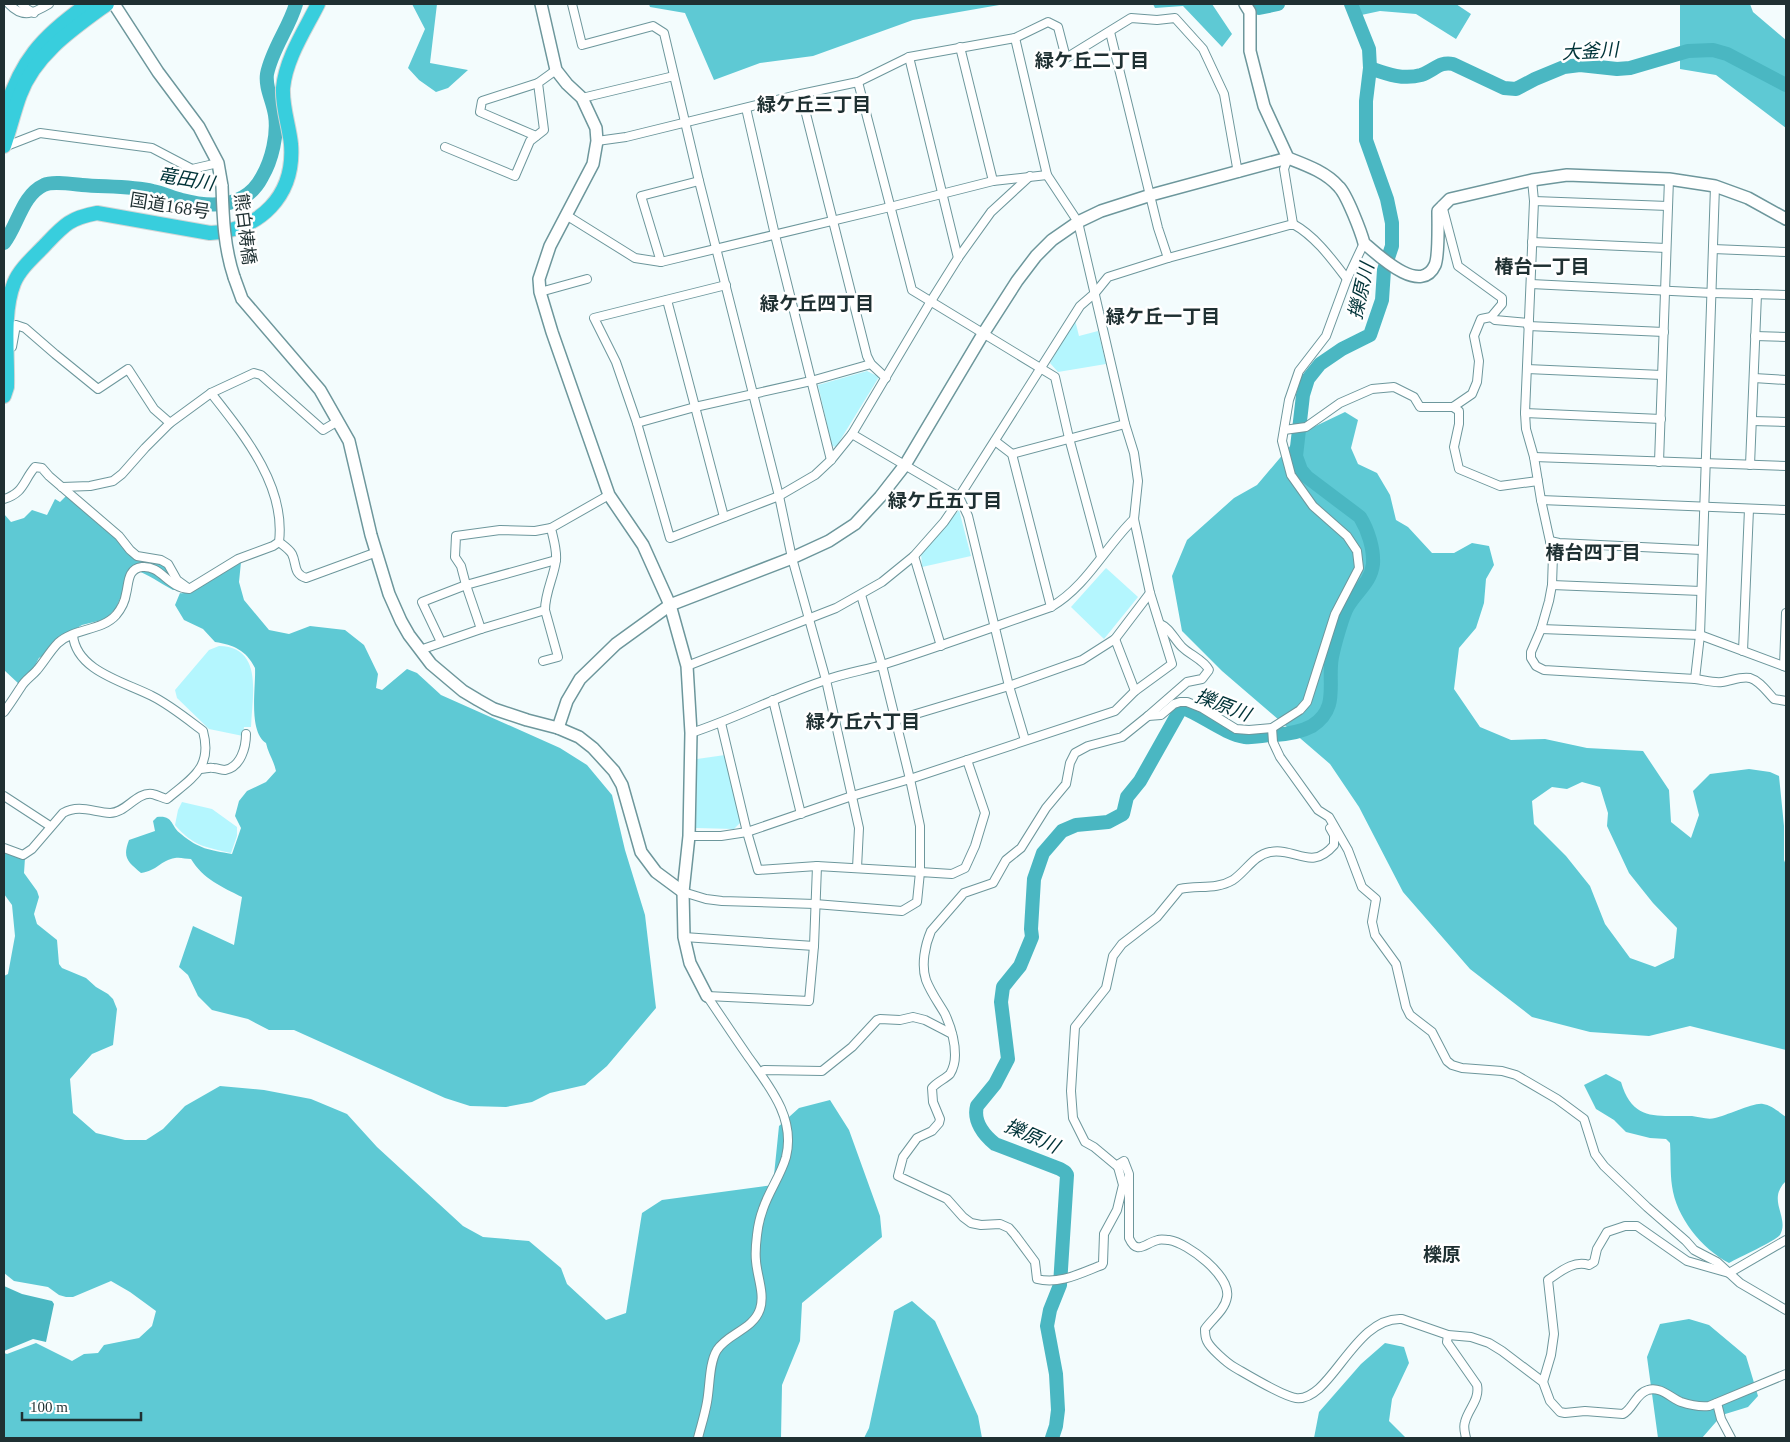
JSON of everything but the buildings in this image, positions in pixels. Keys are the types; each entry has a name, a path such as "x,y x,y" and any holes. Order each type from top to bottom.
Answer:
{"highway":[{"path":"4,116 15,82 24,64 45,39 88,4"},
{"path":"4,147 21,94 43,58 57,43 107,4"},
{"name":"国道168号","path":"4,396 7,387 5,332 9,299 14,283 21,271 60,229 74,219 97,213 210,233 220,233 244,226 258,218 269,210 278,199 286,184 290,170 291,143 283,103 283,87 292,57 318,4"}],"street":[{"path":"9,4 14,10 22,13 34,13 49,4"},
{"path":"22,4 34,13"},
{"name":"熊白梼橋","path":"114,4 158,72 199,126 218,163 222,186 224,235 228,258 242,300 320,390 349,440 371,536 389,594 401,622 431,664 478,700 494,709 558,728 579,737 593,748 614,771 622,785 641,852 656,872 683,892"},
{"path":"541,4 556,70 582,98 596,128 597,141 593,164 550,246 539,279 540,292 552,332 609,495 643,546 670,605 687,666 691,733 689,836 683,892 684,937 690,963 707,996 778,1099 787,1130 788,1145 782,1167 762,1210 757,1233 755,1250 762,1303 755,1318 738,1334 728,1339 716,1352 712,1362 707,1402 698,1438"},
{"path":"572,4 582,44 652,26 664,33 716,250 779,496 792,558 826,680 859,828 857,868"},
{"path":"1245,4 1250,12 1250,50 1264,106 1288,158 1284,169 1292,224"},
{"path":"597,141 626,137 858,82 909,57 1015,38 1048,22 1058,27 1066,58 1130,18 1157,20 1175,18 1203,49 1224,94 1238,173"},
{"path":"1110,32 1158,228 1168,258"},
{"path":"689,836 721,836 747,832 1115,711 1135,691 1172,664 1150,593 1134,519 1138,481 1134,453 1125,424 1078,222 1047,175 1015,38"},
{"path":"960,47 993,181"},
{"path":"909,57 958,258"},
{"path":"536,136 480,112 482,101 538,83 556,70"},
{"path":"582,98 674,76"},
{"path":"858,82 912,290 1054,377 1101,557"},
{"path":"445,147 515,176 530,141 544,130 538,83"},
{"path":"802,94 867,356 871,364 886,378"},
{"path":"746,108 775,235 831,460"},
{"path":"4,147 40,133 152,148 192,169 218,163"},
{"path":"558,728 567,700 580,679 616,644 670,605 792,558 829,540 855,524 880,497 905,465 983,334 1017,281 1036,256 1052,240 1078,222 1101,211 1150,195 1238,173 1288,158 1316,169 1340,187 1369,247 1408,276 1422,278 1430,273 1436,264 1438,210 1442,205 1450,198 1532,180 1567,175 1669,179 1715,186 1748,198 1786,219"},
{"path":"566,215 635,258 661,262 993,181 1047,175"},
{"path":"726,285 594,318 616,362 638,423 670,538 779,496 815,475 831,460 852,434 958,258 992,212 1030,176"},
{"path":"1659,462 1669,179"},
{"path":"1532,180 1534,201 1525,413 1526,429 1534,457 1553,555 1552,585 1541,629 1531,652 1531,658 1536,666 1544,670 1695,679 1711,682 1750,678 1759,683 1774,699 1786,701"},
{"path":"661,262 641,196 699,181"},
{"path":"1695,679 1700,635 1704,463 1715,186"},
{"path":"1534,201 1668,206"},
{"path":"1442,205 1458,266 1502,298 1502,304 1491,318"},
{"path":"687,666 836,608 882,582 914,556 944,522 955,506 959,496 1080,306 1095,293 1108,277 1168,258 1292,224 1305,230 1347,278"},
{"path":"1532,242 1666,248"},
{"path":"1148,716 1161,715 1174,704 1187,702 1202,708 1236,729 1272,733 1307,702 1335,614 1359,568 1357,551 1347,536 1313,506 1291,475 1282,441 1290,400 1299,371 1326,336 1347,278 1369,247"},
{"path":"1713,249 1786,252"},
{"path":"540,292 587,279"},
{"path":"1531,284 1786,295"},
{"path":"1750,465 1757,294"},
{"path":"667,300 724,517"},
{"path":"1453,407 1472,394 1477,382 1479,361 1474,336 1481,319 1491,318 1529,325 1664,332"},
{"path":"7,349 12,346 16,325 25,328 98,390 128,369 154,409 170,423"},
{"path":"1755,336 1786,337"},
{"path":"638,423 695,407 811,381 871,364"},
{"path":"1527,369 1662,375"},
{"path":"62,486 90,486 113,481 122,474 170,423 212,393 254,373 261,375 323,430 338,421"},
{"path":"1754,378 1786,380"},
{"path":"1284,430 1306,427 1340,403 1372,390 1394,387 1414,397 1420,407 1453,407 1459,411 1459,424 1454,447 1459,469 1500,486 1538,481"},
{"path":"4,712 17,696 21,687 38,670 59,643 73,635 111,620 117,614 126,596 129,577 133,571 142,567 157,570 172,584 180,588 189,589 238,559 279,542 281,526 264,466 244,435 212,393"},
{"path":"1525,413 1661,419"},
{"path":"1752,421 1786,422"},
{"path":"1012,454 1125,424"},
{"path":"852,434 959,496 968,516 1009,686 1025,740"},
{"path":"995,441 1012,454 1051,607"},
{"path":"1534,457 1786,466"},
{"path":"4,499 13,496 21,490 35,467 42,468 119,536 137,556 161,560 168,564 177,580 189,589"},
{"path":"481,629 461,566 455,557 456,536 500,530 535,531 551,528 609,495"},
{"path":"1541,500 1786,510"},
{"path":"1743,650 1749,509"},
{"path":"691,733 721,723 772,700 826,680 882,665 1051,607 1066,598 1082,583 1120,533 1134,519"},
{"path":"543,661 558,656 545,610 545,598 556,560 551,528"},
{"path":"1550,541 1702,550"},
{"path":"279,542 293,556 297,573 306,578 377,552"},
{"path":"914,556 940,646"},
{"path":"441,642 422,602 466,585 556,560"},
{"path":"1552,585 1701,592"},
{"path":"896,720 1009,686 1082,660 1115,639 1150,593"},
{"path":"683,892 706,899 722,901 815,904 902,911 917,902 920,872 920,826 882,665 861,595"},
{"path":"420,650 545,610"},
{"path":"1541,629 1700,635 1785,666 1786,613"},
{"path":"1160,624 1166,626 1182,647 1207,665 1209,670 1202,679 1187,682 1122,737 1088,746 1075,753 1070,763 1066,784 1046,808 1020,848 1006,860 993,883 964,893 931,931 924,954 926,978 934,998 945,1014 955,1042 955,1059 949,1075 937,1082 932,1088 933,1102 938,1114 939,1123 932,1131 917,1138 903,1157 898,1176 947,1199 971,1223 981,1225 1000,1224 1009,1228 1034,1262 1037,1279 1047,1282 1072,1276 1102,1265 1104,1262 1104,1234 1117,1210 1123,1185 1118,1166 1085,1142 1080,1134 1073,1118 1071,1090 1075,1028 1106,988 1113,956 1122,944 1157,917 1180,889 1223,884 1234,879 1250,863 1269,852 1280,851 1306,858 1317,857 1327,854 1334,844 1334,835 1280,757 1272,733"},
{"path":"4,848 23,855 32,849 63,813 70,809 78,808 110,813 122,809 142,796 151,794 168,799 201,769 206,754 207,744 203,731 153,697 93,666 79,654 75,647 73,635"},
{"path":"1115,639 1135,691"},
{"path":"772,700 801,814"},
{"path":"721,723 758,870 817,866 952,874 965,868 975,846 985,813 967,760"},
{"path":"201,769 213,768 223,770 231,768 239,760 246,747 246,734"},
{"path":"4,796 50,826"},
{"path":"1318,810 1328,817 1348,850 1356,876 1362,887 1376,899 1372,922 1375,935 1396,964 1406,1007 1410,1015 1432,1032 1447,1061 1452,1065 1462,1068 1502,1071 1516,1075 1543,1090 1584,1119 1596,1154 1604,1166 1647,1207 1694,1250 1717,1262 1740,1283 1786,1310"},
{"path":"707,996 809,1001 814,946 817,866"},
{"path":"684,937 814,946"},
{"path":"761,1072 764,1070 822,1071 852,1047 880,1019 900,1020 913,1017 925,1020 952,1034"},
{"path":"1118,1166 1124,1161 1129,1174 1129,1238 1132,1244 1139,1247 1158,1240 1172,1241 1196,1251 1213,1268 1226,1286 1227,1296 1224,1305 1205,1329 1209,1345 1231,1365 1296,1398 1312,1394 1347,1357 1362,1336 1374,1326 1394,1318 1448,1335 1471,1337 1489,1343 1543,1382 1554,1408 1565,1413 1585,1411 1623,1414 1627,1412 1641,1394 1648,1390 1657,1389 1680,1402 1700,1407 1717,1403 1741,1391 1786,1374"},
{"path":"1543,1382 1551,1355 1554,1334 1548,1280 1570,1266 1583,1263 1589,1265 1594,1262 1597,1249 1607,1232 1625,1226 1637,1226 1687,1261 1729,1273 1786,1240"},
{"path":"1448,1335 1447,1342 1477,1386 1478,1397 1465,1422 1466,1438"},
{"path":"1717,1403 1720,1419 1731,1438"}],"shaded area":[{"path":"412,4 437,4 430,63 468,70 448,88 436,92 419,80 408,68 425,29"},
{"path":"649,4 1005,4 913,20 813,56 760,63 714,80 685,13 650,7"},
{"path":"1153,4 1212,4 1232,34 1222,47 1183,6 1155,8"},
{"path":"1346,4 1456,4 1471,14 1456,39 1416,14 1380,11 1352,17"},
{"path":"1680,4 1750,4 1753,12 1786,40 1786,128 1716,75 1680,69"},
{"path":"1075,320 1079,336 1098,331 1106,364 1058,372 1050,363"},
{"path":"867,371 879,377 836,447 832,446 818,385"},
{"path":"1345,412 1358,420 1351,448 1358,464 1377,473 1390,495 1396,520 1408,527 1432,553 1454,553 1472,543 1489,546 1494,565 1486,579 1484,603 1476,628 1459,648 1454,689 1480,727 1511,740 1545,739 1587,748 1643,751 1669,790 1671,822 1691,838 1699,815 1693,791 1710,774 1749,769 1770,772 1779,776 1784,826 1784,860 1786,865 1786,1050 1690,1026 1649,1036 1590,1032 1532,1017 1470,969 1403,892 1359,807 1330,764 1222,671 1182,631 1172,576 1187,540 1234,498 1257,485 1301,433","holes":["1582,782 1600,787 1608,813 1607,826 1629,873 1653,903 1677,928 1674,958 1655,967 1630,958 1605,924 1590,886 1566,856 1534,824 1532,801 1552,787 1567,789"]},
{"path":"66,496 110,532 133,557 163,563 183,587 173,590 133,569 116,608 106,619 82,625 57,640 49,652 39,658 33,669 19,684 4,670 4,514 11,522 24,518 32,510 47,515 55,499 60,502"},
{"path":"959,510 971,556 922,567 921,553"},
{"path":"241,562 239,582 244,600 269,630 289,634 310,626 345,630 364,645 378,674 376,688 382,690 407,669 417,673 441,695 560,748 587,765 612,795 625,850 645,915 656,1008 607,1066 585,1085 550,1093 532,1102 506,1107 470,1106 445,1098 294,1030 269,1030 248,1019 212,1010 198,996 188,975 179,967 193,926 234,945 242,897 207,877 191,859 170,859 151,870 141,873 130,862 126,851 129,840 155,831 153,821 157,817 162,817 169,819 178,831 193,843 211,850 232,854 241,828 235,816 239,801 247,791 266,782 276,771 266,743 260,737 257,729 254,708 255,668 248,657 239,649 215,642 203,629 184,620 175,605 180,593 185,593 201,586"},
{"path":"1106,568 1138,597 1104,639 1071,607"},
{"path":"219,646 233,648 243,655 249,664 252,675 251,727 244,727 243,736 209,729 177,698 175,690 209,650"},
{"path":"725,755 741,822 734,829 696,828 697,759"},
{"path":"182,802 212,809 237,827 237,836 231,853 194,842 175,825"},
{"path":"4,852 25,858 24,873 39,897 34,914 37,924 57,940 59,964 62,968 86,978 108,994 113,999 117,1009 113,1045 92,1054 70,1079 73,1113 96,1133 125,1140 146,1140 163,1129 185,1106 220,1086 264,1090 311,1099 347,1114 377,1147 463,1226 483,1237 529,1241 561,1268 567,1284 606,1320 626,1313 642,1213 662,1200 773,1185 779,1126 799,1108 830,1100 849,1130 880,1216 882,1237 802,1303 800,1341 782,1385 781,1438 4,1438 4,1353 7,1354 36,1343 72,1361 84,1354 98,1353 104,1345 139,1338 152,1326 156,1311 111,1281 73,1297 66,1297 59,1295 48,1287 14,1281 4,1273 4,976 8,974 15,936 12,905 4,894"},
{"path":"1606,1074 1621,1082 1632,1104 1640,1111 1648,1114 1712,1119 1753,1105 1763,1104 1772,1107 1786,1117 1786,1181 1780,1188 1778,1195 1782,1222 1780,1235 1729,1263 1700,1241 1685,1220 1674,1198 1671,1181 1670,1143 1666,1139 1650,1138 1626,1132 1614,1120 1596,1109 1584,1085"},
{"path":"4,1286 22,1294 52,1301 54,1304 46,1342 33,1339 4,1351"},
{"path":"912,1301 935,1321 978,1416 982,1438 864,1438 869,1428 894,1311"},
{"path":"1689,1319 1709,1325 1746,1356 1758,1396 1748,1407 1722,1415 1702,1438 1658,1438 1647,1357 1660,1324"},
{"path":"1385,1343 1404,1347 1409,1363 1392,1399 1389,1421 1406,1438 1314,1438 1319,1412 1361,1364"}],"waterway":[{"name":"竜田川","path":"4,243 30,196 44,185 52,183 136,188 194,203 205,204 228,203 247,195 262,177 271,155 276,122 267,84 267,74 269,65 296,4"},
{"name":"擽原川","path":"1253,5 1259,8 1278,4"},
{"name":"擽原川","path":"1052,1438 1058,1410 1056,1374 1047,1326 1050,1310 1060,1285 1067,1175 1060,1169 995,1144 980,1127 976,1112 977,1106 995,1084 1008,1059 1001,1002 1003,987 1020,966 1032,937 1034,879 1043,853 1062,831 1076,825 1108,822 1123,814 1127,797 1140,781 1180,710 1183,708 1237,735 1252,737 1289,733 1308,728 1321,719 1329,703 1332,657 1339,630 1348,606 1370,576 1373,552 1366,528 1360,517 1307,477 1301,470 1296,456 1303,395 1308,379 1320,364 1342,349 1370,335 1382,300 1384,270 1392,246 1392,223 1387,199 1366,140 1366,101 1370,68 1369,49 1351,4"},
{"name":"大釜川","path":"1370,68 1401,77 1408,77 1421,75 1448,63 1504,88 1516,89 1564,67 1580,65 1617,69 1630,68 1688,51 1713,50 1727,54 1786,85"}],"district":[{"name":"緑ケ丘二丁目","path":"1092,60"},
{"name":"緑ケ丘三丁目","path":"814,104"},
{"name":"椿台一丁目","path":"1542,266"},
{"name":"緑ケ丘四丁目","path":"817,303"},
{"name":"緑ケ丘一丁目","path":"1163,316"},
{"name":"緑ケ丘五丁目","path":"945,500"},
{"name":"椿台四丁目","path":"1593,552"},
{"name":"緑ケ丘六丁目","path":"863,721"},
{"name":"櫟原","path":"1442,1254"}]}
